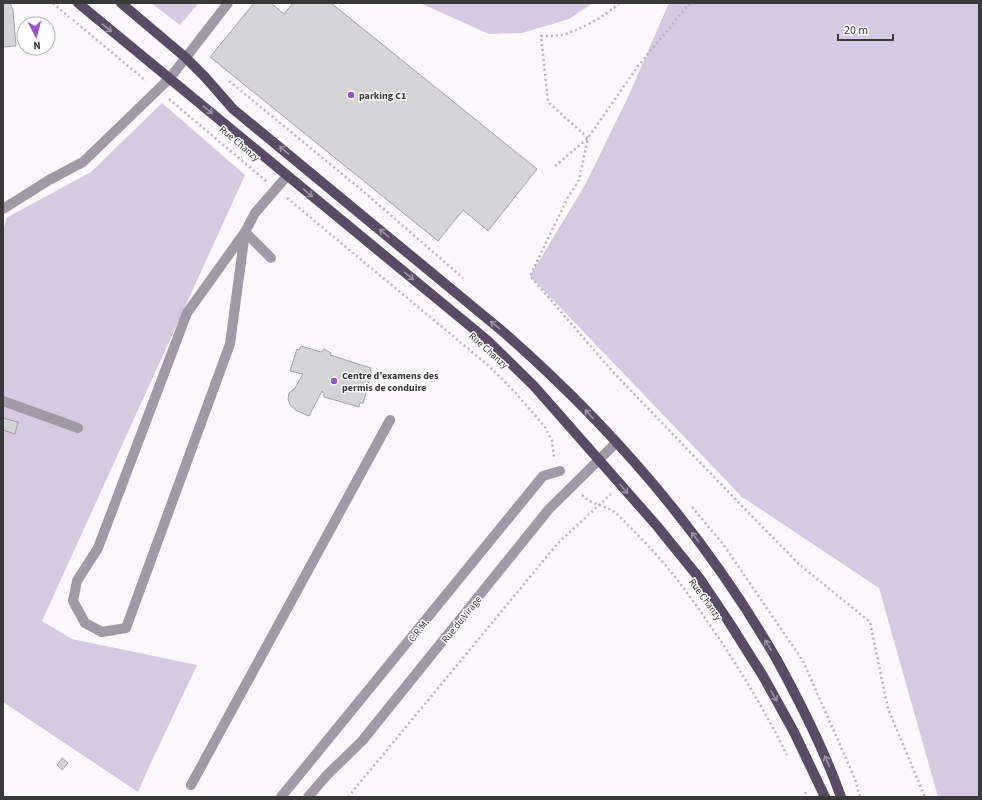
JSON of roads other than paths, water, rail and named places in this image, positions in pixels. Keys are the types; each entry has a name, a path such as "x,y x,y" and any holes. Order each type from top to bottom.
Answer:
{"main road":[{"name":"Rue Chanzy","path":"78,3 487,340 534,386 678,552 716,601 777,701 794,732 825,797"},
{"path":"121,3 185,57 233,109 501,330 534,359 567,391 616,443 657,489 706,552 739,598 764,638 798,699 823,752 841,797"}],"street":[{"path":"3,209 83,162 170,78 228,3"},
{"path":"244,232 230,344 126,628 102,632 85,623 73,601 77,581 98,548 187,313 244,232 254,213 287,176"},
{"path":"244,232 271,258"},
{"path":"3,401 78,428"},
{"path":"191,785 390,420"},
{"name":"Rue du Virage","path":"308,797 362,741 541,518 616,443"},
{"name":"C.R.M.","path":"280,797 543,476 560,471"}],"place":[{"name":"parking C1","path":"351,95"},
{"name":"Centre d’examens des permis de conduire","path":"334,381"}]}
